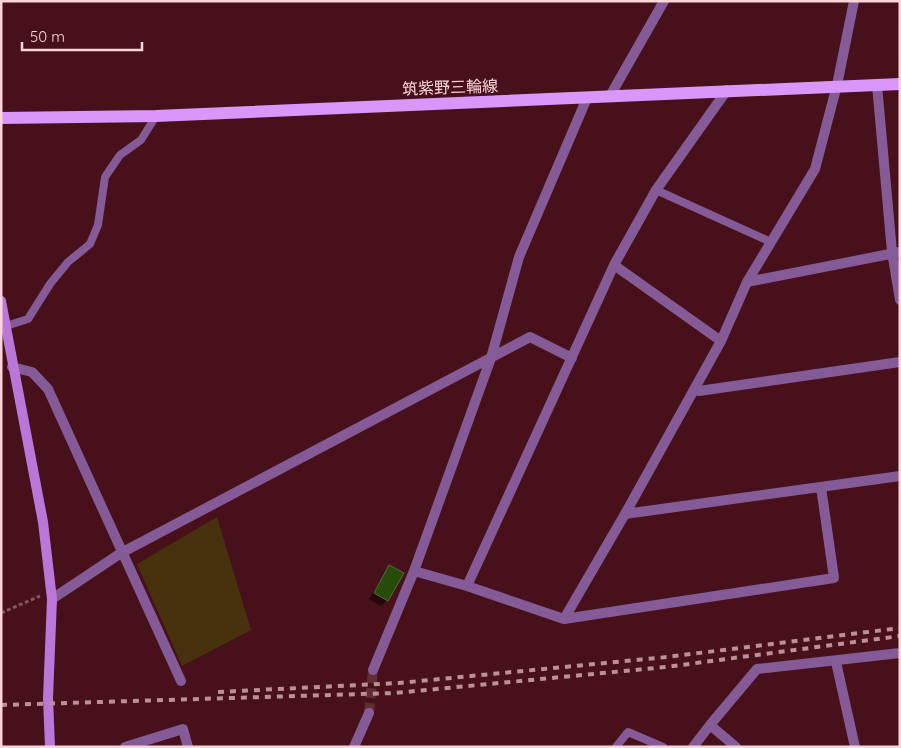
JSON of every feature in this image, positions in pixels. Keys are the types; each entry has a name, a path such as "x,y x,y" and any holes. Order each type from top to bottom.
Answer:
{"main road":[{"name":"筑紫野三輪線","path":"1,118 156,116 587,98 837,85 900,84"}],"street":[{"path":"610,96 664,1"},
{"path":"564,619 625,514 720,341 747,282 815,169 837,85 854,1"},
{"path":"877,85 900,300"},
{"path":"467,586 614,265 656,190 727,90"},
{"path":"373,670 414,571 491,358 519,257 587,98"},
{"path":"747,282 896,252"},
{"path":"614,265 720,341"},
{"path":"1,301 42,522 51,595 48,698 50,747"},
{"path":"51,595 121,553 530,337 572,358"},
{"path":"699,391 900,362"},
{"path":"12,367 32,372 48,389 121,553 181,681"},
{"path":"625,514 900,476"},
{"path":"414,571 467,586 564,619 834,578 822,487"},
{"path":"693,747 757,669 836,662 900,653"},
{"path":"836,662 854,747"},
{"path":"354,747 369,713"},
{"path":"710,725 736,747"},
{"path":"126,747 183,729 188,747"}],"lane":[{"path":"6,326 28,319 50,284 68,262 90,244 98,225 105,177 120,155 141,140 156,116"},
{"path":"656,190 771,242"},
{"path":"616,747 628,732 663,747"}],"path":[{"path":"1,613 51,595"}],"shaded area":[{"path":"217,517 251,630 182,666 137,564"}],"building":[{"path":"389,565 404,573 388,601 374,593"}],"tunnel":[{"path":"369,713 373,670"}],"railway":[{"path":"218,692 399,683 667,657 900,628"},
{"path":"1,705 395,693 666,667 900,636"}]}
